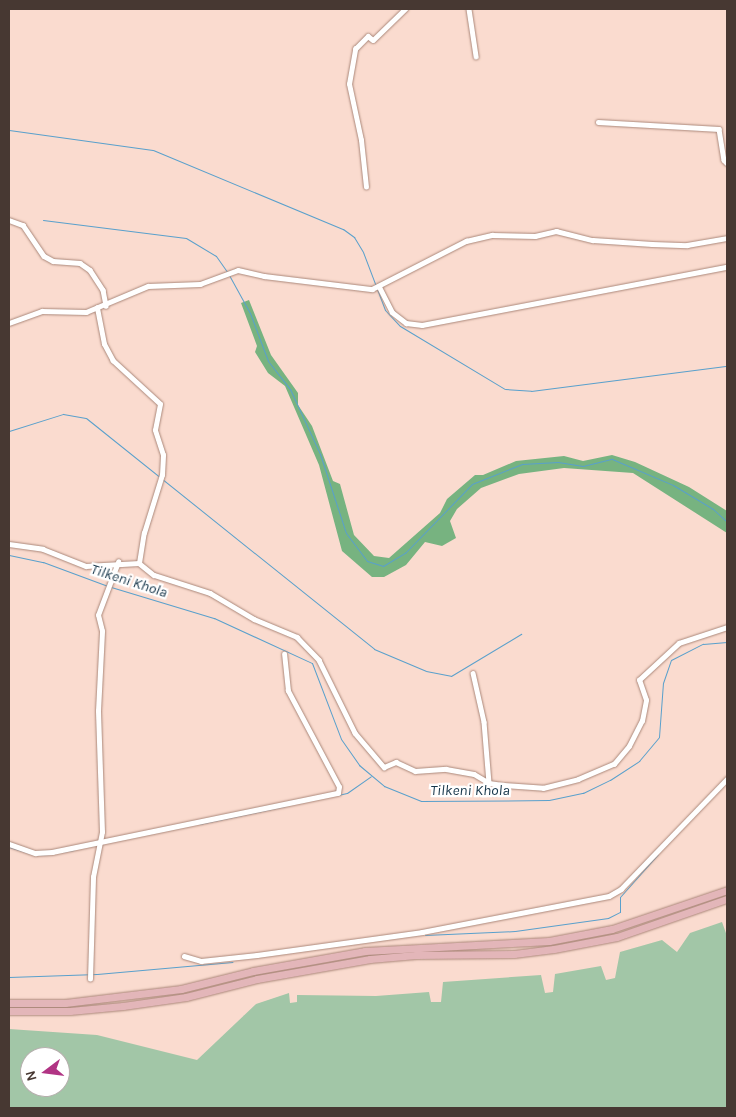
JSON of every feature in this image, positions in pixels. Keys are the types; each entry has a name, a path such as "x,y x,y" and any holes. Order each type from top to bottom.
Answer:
{"main road":[{"path":"9,1003 65,1003 181,988 253,971 365,951 411,947 510,946 558,940 612,929 727,890"},
{"path":"9,1011 70,1011 186,997 257,979 370,959 416,955 514,954 554,949 617,937 727,899"}],"street":[{"path":"366,186 361,140 349,84 355,50 368,36 373,40 405,9"},
{"path":"469,9 476,56"},
{"path":"598,122 719,129 724,160 727,163"},
{"path":"9,220 23,225 44,256 53,261 80,263 90,270 103,290 106,306"},
{"path":"9,323 42,311 72,314 106,306 122,295 148,286 200,284 232,271 372,289 476,237 512,234 535,236 556,231 616,244 678,245 727,238"},
{"path":"379,286 392,312 406,323 422,325 727,267"},
{"path":"97,308 104,344 113,361 160,404 156,430 163,455 162,476 144,533 139,563"},
{"path":"9,544 43,549 86,566 118,562 139,563 154,575 210,593 254,619 297,637 319,660 355,733 384,767 396,762 415,771 446,769 474,774 489,783 543,788 578,779 614,764 629,746 642,721 646,700 639,680 679,643 727,627"},
{"path":"90,976 93,877 100,842 98,711 102,632 98,615 102,600 118,562"},
{"path":"9,844 35,853 100,842 338,793 338,787 288,691 284,654"},
{"path":"473,673 484,722 489,783"},
{"path":"184,956 201,961 422,932 609,896 621,889 727,779"}],"green space":[{"path":"249,300 271,355 298,393 298,405 312,426 333,481 340,484 354,535 374,556 389,558 440,513 447,499 475,475 483,475 516,461 564,456 583,461 612,455 635,462 689,487 727,511 727,533 633,473 564,468 519,474 481,488 457,509 450,521 456,538 442,546 425,542 406,565 384,577 372,577 342,551 319,465 285,386 268,373 255,352 257,346 241,303"},
{"path":"722,922 727,936 727,1108 9,1108 9,1029 97,1035 197,1060 256,1004 289,993 290,1003 297,1002 297,995 376,996 429,992 431,1002 441,1002 443,982 541,975 545,993 553,992 555,974 601,966 606,980 615,978 620,952 662,940 677,952 690,933"}],"waterway":[{"path":"9,130 153,150 343,229 354,237 363,252 385,310 400,326 505,389 531,391 727,366"},
{"path":"43,220 186,238 216,256 227,272"},
{"path":"229,275 250,313 268,361 290,389 320,454 346,533 367,561 383,566 405,553 472,484 522,464 558,462 583,466 612,459 673,485 713,509 727,522"},
{"path":"9,431 63,414 86,418 374,649 426,671 451,676 521,634"},
{"name":"Tilkeni Khola","path":"9,555 43,562 108,586"},
{"name":"Tilkeni Khola","path":"111,587 214,618 312,663 341,739 359,765 384,786 421,801 549,800 583,793 610,780 639,761 659,737 663,683 671,660 703,644 727,642"},
{"path":"338,795 347,793 371,776"},
{"path":"199,824 285,806"},
{"path":"9,847 35,855"},
{"path":"61,852 74,850"},
{"path":"39,855 50,854"},
{"path":"425,935 515,931 608,918 620,912 620,897 658,854"},
{"path":"9,977 97,974 232,962"}]}
